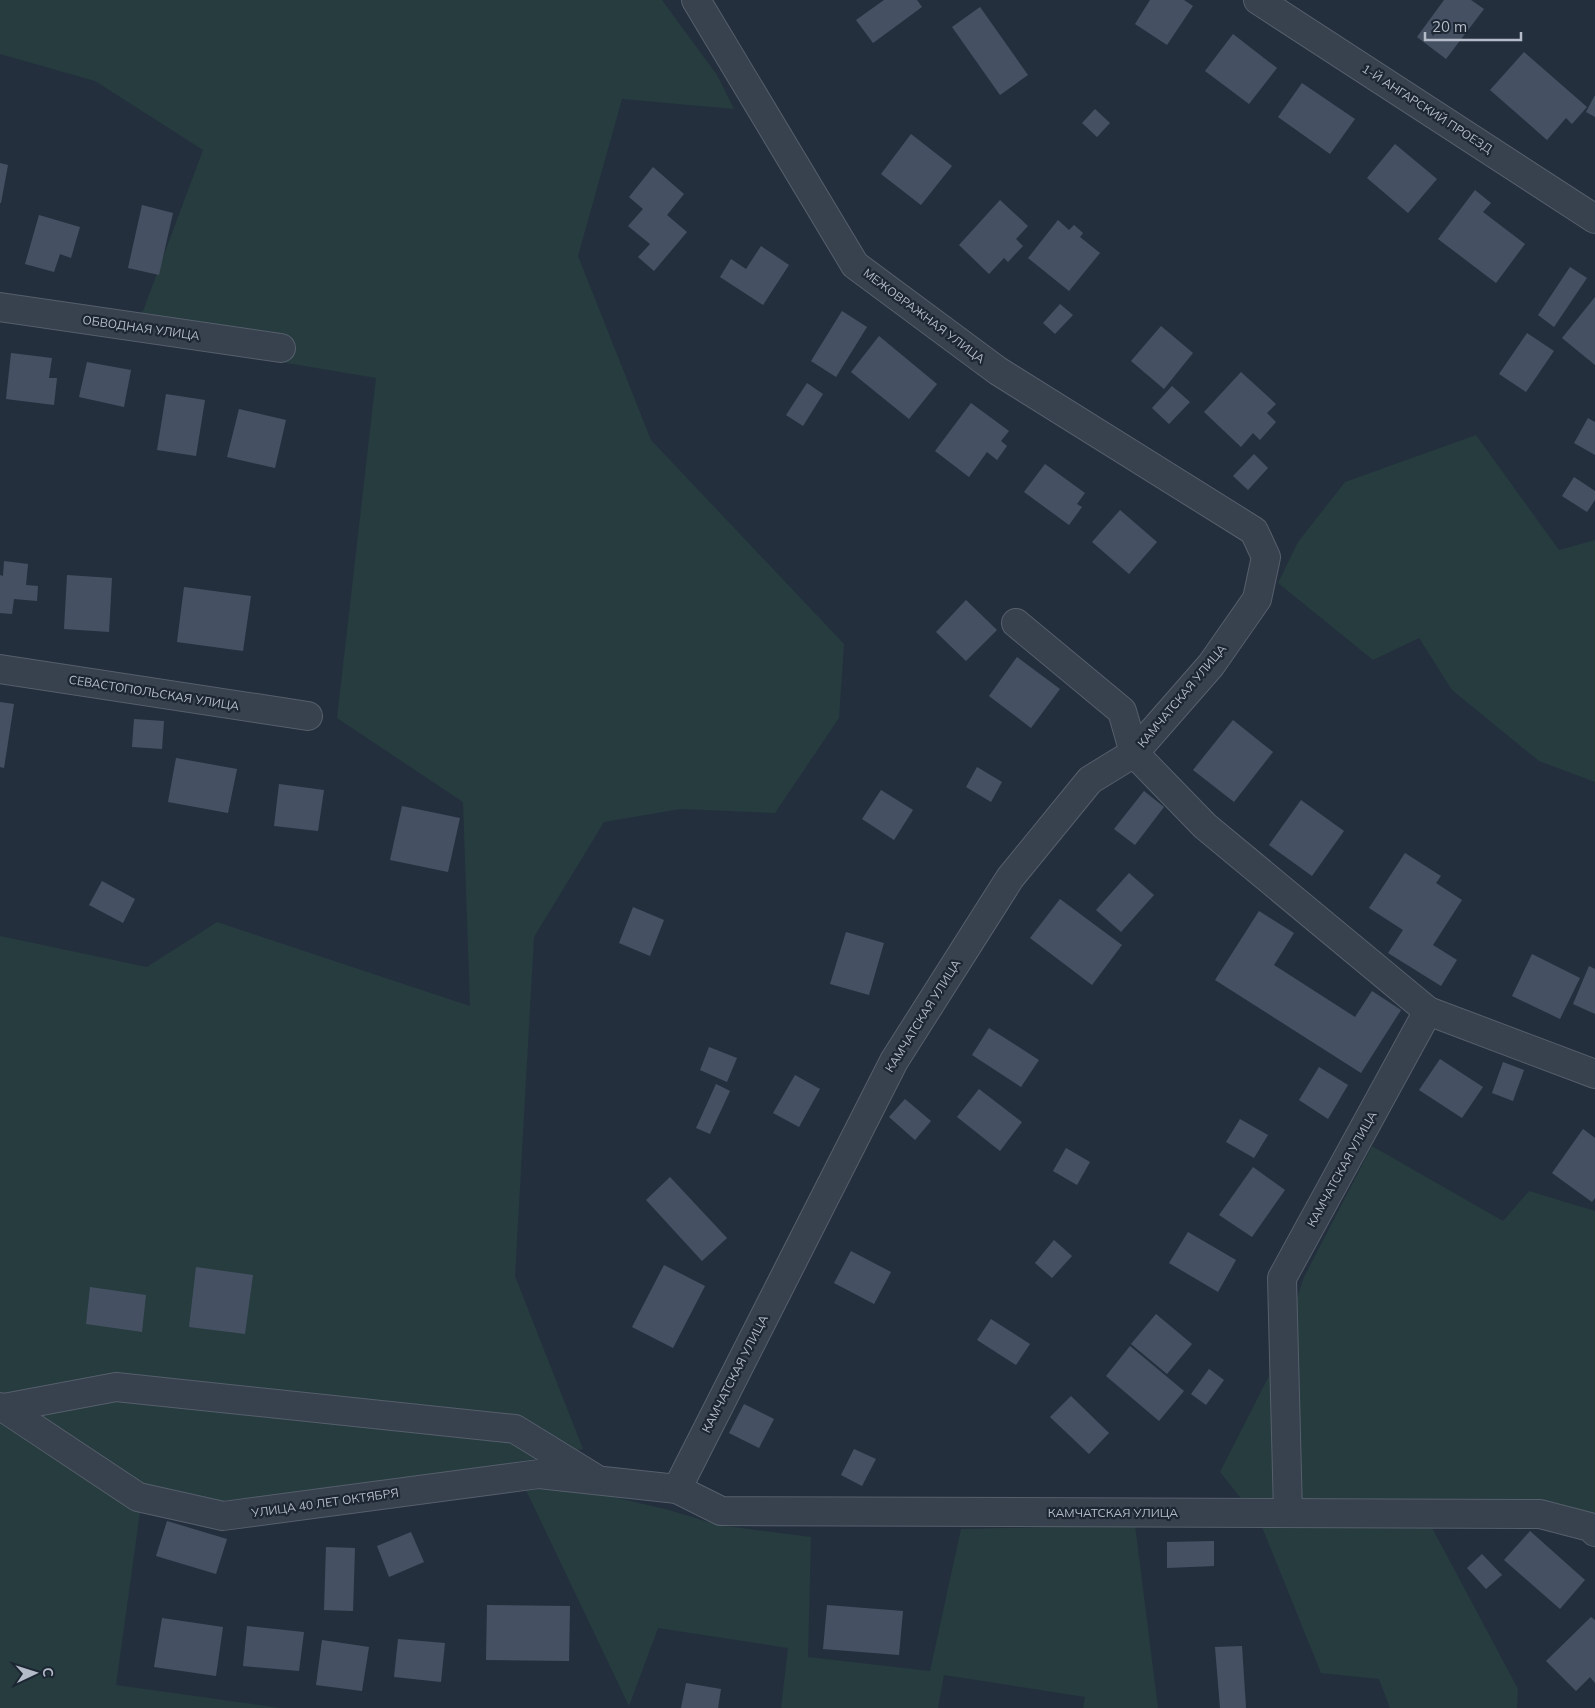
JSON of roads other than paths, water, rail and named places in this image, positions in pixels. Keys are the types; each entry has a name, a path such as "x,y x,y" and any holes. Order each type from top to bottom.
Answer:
{"street":[{"name":"МЕЖОВРАЖНАЯ УЛИЦА","path":"696,0 856,265 998,371 1254,531"},
{"name":"1-Й АНГАРСКИЙ ПРОЕЗД","path":"1258,0 1593,212"},
{"name":"ОБВОДНАЯ УЛИЦА","path":"0,307 281,348"},
{"name":"КАМЧАТСКАЯ УЛИЦА","path":"1254,531 1266,557 1257,599 1211,665 1134,753 1090,780 1010,878 894,1061 677,1489 720,1511 1540,1514 1590,1527 1595,1532"},
{"path":"1016,623 1122,711 1134,753"},
{"name":"СЕВАСТОПОЛЬСКАЯ УЛИЦА","path":"0,669 308,716"},
{"name":"КАМЧАТСКАЯ УЛИЦА","path":"1134,753 1205,826 1428,1011 1595,1074"},
{"name":"КАМЧАТСКАЯ УЛИЦА","path":"1288,1513 1282,1278 1428,1011"},
{"path":"2,1408 116,1387 515,1429 599,1480"},
{"name":"УЛИЦА 40 ЛЕТ ОКТЯБРЯ","path":"2,1408 138,1497 223,1516 538,1474 677,1489"}]}
